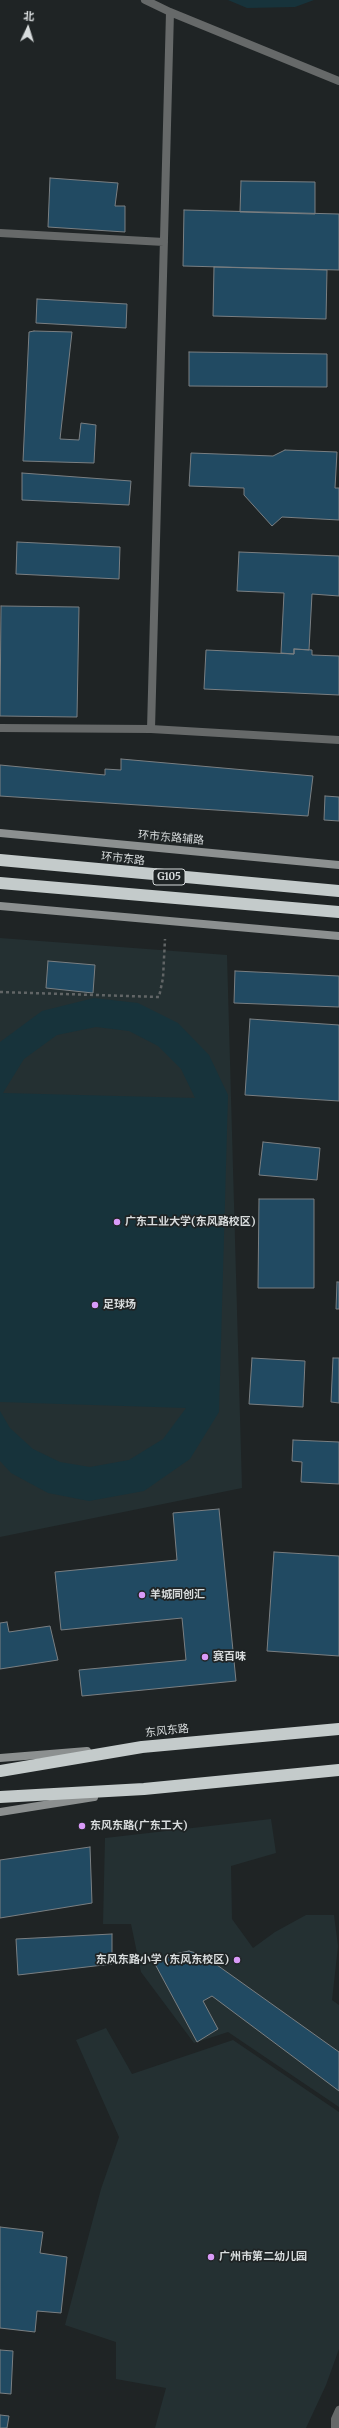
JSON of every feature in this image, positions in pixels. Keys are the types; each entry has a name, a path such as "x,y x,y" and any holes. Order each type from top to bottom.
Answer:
{"highway":[{"name":"环市东路","path":"0,860 339,891"},
{"name":"G105","path":"0,883 198,902 339,912"},
{"name":"东风东路","path":"0,1771 142,1747 339,1729"},
{"path":"0,1797 144,1789 339,1770"}],"main road":[{"name":"环市东路辅路","path":"0,833 339,865"},
{"path":"0,906 339,936"},
{"path":"0,1758 142,1747"},
{"path":"0,1812 144,1789"}],"street":[{"path":"145,0 170,12 339,81"},
{"path":"151,729 170,12"},
{"path":"0,233 164,242"},
{"path":"0,728 151,729 339,740"},
{"path":"335,2428 335,2419 339,2410"}],"path":[{"path":"0,992 159,996 163,978 165,939"}],"shaded area":[{"path":"228,0 314,0 295,7 247,8"},
{"name":"广东工业大学(东风路校区)","path":"0,938 227,955 242,1488 0,1537"},
{"name":"足球场","path":"94,998 138,1003 178,1023 209,1055 228,1095 219,1412 190,1459 144,1491 89,1501 48,1493 11,1473 0,1461 0,1411 10,1428 33,1449 60,1462 90,1467 129,1460 163,1439 186,1408 0,1402 0,1042 42,1011","holes":["96,1027 129,1031 158,1046 181,1069 195,1098 3,1093 24,1059 57,1035"]},
{"name":"东风东路小学 (东风东校区)","path":"271,1819 276,1853 231,1866 232,1919 253,1948 275,1932 306,1915 334,1915 338,1946 332,2000 339,2005 339,2107 228,2032 194,2043 141,1972 131,1924 103,1924 105,1838"},
{"name":"广州市第二幼儿园","path":"106,2028 132,2074 233,2040 339,2112 339,2349 326,2385 306,2428 155,2428 166,2388 116,2379 116,2342 65,2325 101,2189 119,2137 76,2040"}],"building":[{"path":"50,178 118,183 115,206 125,206 125,232 48,227"},
{"path":"241,181 315,182 315,214 240,212"},
{"path":"184,210 339,214 339,270 183,266"},
{"path":"214,267 327,270 326,319 213,316"},
{"path":"37,299 127,304 126,328 36,323"},
{"path":"29,332 72,332 60,439 79,440 81,423 96,425 94,463 23,461"},
{"path":"189,352 327,354 327,387 189,386"},
{"path":"285,450 337,452 335,488 339,488 339,520 282,517 272,526 244,495 244,488 189,486 191,453 273,456"},
{"path":"22,473 131,481 129,505 22,500"},
{"path":"17,542 120,547 119,579 16,574"},
{"path":"239,552 339,556 339,596 312,594 309,650 294,649 294,654 281,653 284,593 237,591"},
{"path":"1,606 79,607 77,717 0,716"},
{"path":"294,649 312,650 312,655 339,656 339,695 204,689 206,650 294,654"},
{"path":"121,759 313,776 308,816 0,796 0,765 105,775 105,769 121,770"},
{"path":"325,796 339,797 339,821 324,820"},
{"path":"48,961 95,965 93,993 46,988"},
{"path":"235,971 339,976 339,1007 234,1003"},
{"path":"250,1019 339,1025 339,1101 245,1095"},
{"path":"263,1142 320,1148 317,1180 259,1175"},
{"path":"259,1199 314,1199 314,1288 258,1288"},
{"path":"337,1282 339,1282 339,1309 336,1309"},
{"path":"252,1358 305,1361 303,1407 249,1404"},
{"path":"333,1358 339,1358 339,1403 331,1402"},
{"path":"293,1440 339,1442 339,1484 301,1482 302,1462 292,1461"},
{"name":"羊城同创汇","path":"219,1509 236,1681 82,1696 79,1670 186,1660 182,1618 61,1630 55,1572 177,1560 173,1513"},
{"path":"274,1552 339,1556 339,1656 267,1651"},
{"path":"7,1622 9,1632 50,1626 58,1660 0,1669 0,1623"},
{"path":"90,1847 92,1903 0,1918 0,1860"},
{"path":"112,1934 112,1964 18,1975 16,1939"},
{"path":"189,1951 203,1955 339,2052 339,2091 212,1996 203,2001 218,2029 197,2042 155,1964 175,1954"},
{"path":"0,2227 43,2232 40,2253 67,2257 61,2313 37,2311 35,2332 0,2328"},
{"path":"0,2350 13,2351 11,2394 0,2393"},
{"path":"0,2415 9,2416 7,2428 0,2428"}],"place":[{"name":"广东工业大学(东风路校区)","path":"117,1222"},
{"name":"足球场","path":"95,1305"},
{"name":"羊城同创汇","path":"142,1595"},
{"name":"赛百味","path":"205,1657"},
{"name":"东风东路(广东工大)","path":"82,1826"},
{"name":"东风东路小学 (东风东校区)","path":"237,1960"},
{"name":"广州市第二幼儿园","path":"211,2257"}]}
